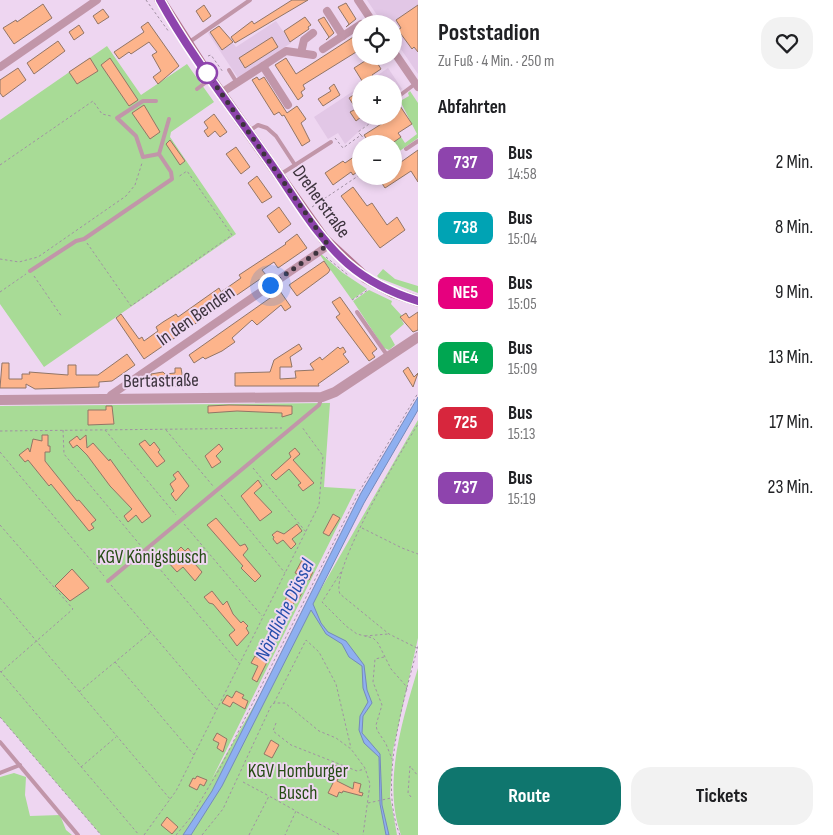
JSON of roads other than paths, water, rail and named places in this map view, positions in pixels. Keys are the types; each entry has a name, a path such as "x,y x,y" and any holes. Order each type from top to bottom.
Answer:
{"main road":[{"name":"Dreherstraße","path":"160,0 211,79 230,88 248,132 328,245 348,264 374,283 418,301"}],"street":[{"path":"0,67 97,0"},
{"path":"358,0 368,15"},
{"path":"328,11 344,36"},
{"path":"323,49 352,31"},
{"path":"301,53 304,40 313,33"},
{"path":"230,88 286,52 314,55"},
{"path":"402,64 417,86"},
{"path":"263,66 288,105"},
{"name":"In den Benden","path":"109,399 111,395 328,245"},
{"name":"Bertastraße","path":"0,400 322,397 335,392 418,337"}],"lane":[{"path":"187,44 250,0"},
{"name":"Dreherstraße","path":"229,70 230,88"},
{"path":"197,89 211,79"},
{"path":"402,94 417,86"},
{"path":"156,101 143,101 117,118 136,136 143,156 159,154"},
{"path":"30,271 84,239 172,177 171,172 159,154 169,119"},
{"path":"248,132 258,125 267,128 295,165"},
{"path":"406,149 418,141"},
{"path":"279,176 331,142"},
{"path":"356,312 389,357"},
{"name":"Bertastraße","path":"108,581 319,406 322,397"},
{"path":"0,742 78,835"},
{"path":"0,773 20,765"}],"water":[{"path":"418,397 418,410 364,503 313,604 321,623 328,632 346,641 364,665 367,690 372,703 363,716 362,733 380,754 382,805 389,835 386,835 380,804 379,757 364,743 359,730 360,716 368,702 363,688 362,666 349,657 342,644 326,634 311,610 222,786 191,835 183,835 212,791 361,493"}],"park label":[{"name":"KGV Königsbusch","path":"152,557"},
{"name":"KGV Homburger Busch","path":"298,782"}],"water label":[{"name":"Nördliche Düssel","path":"285,610"}]}
